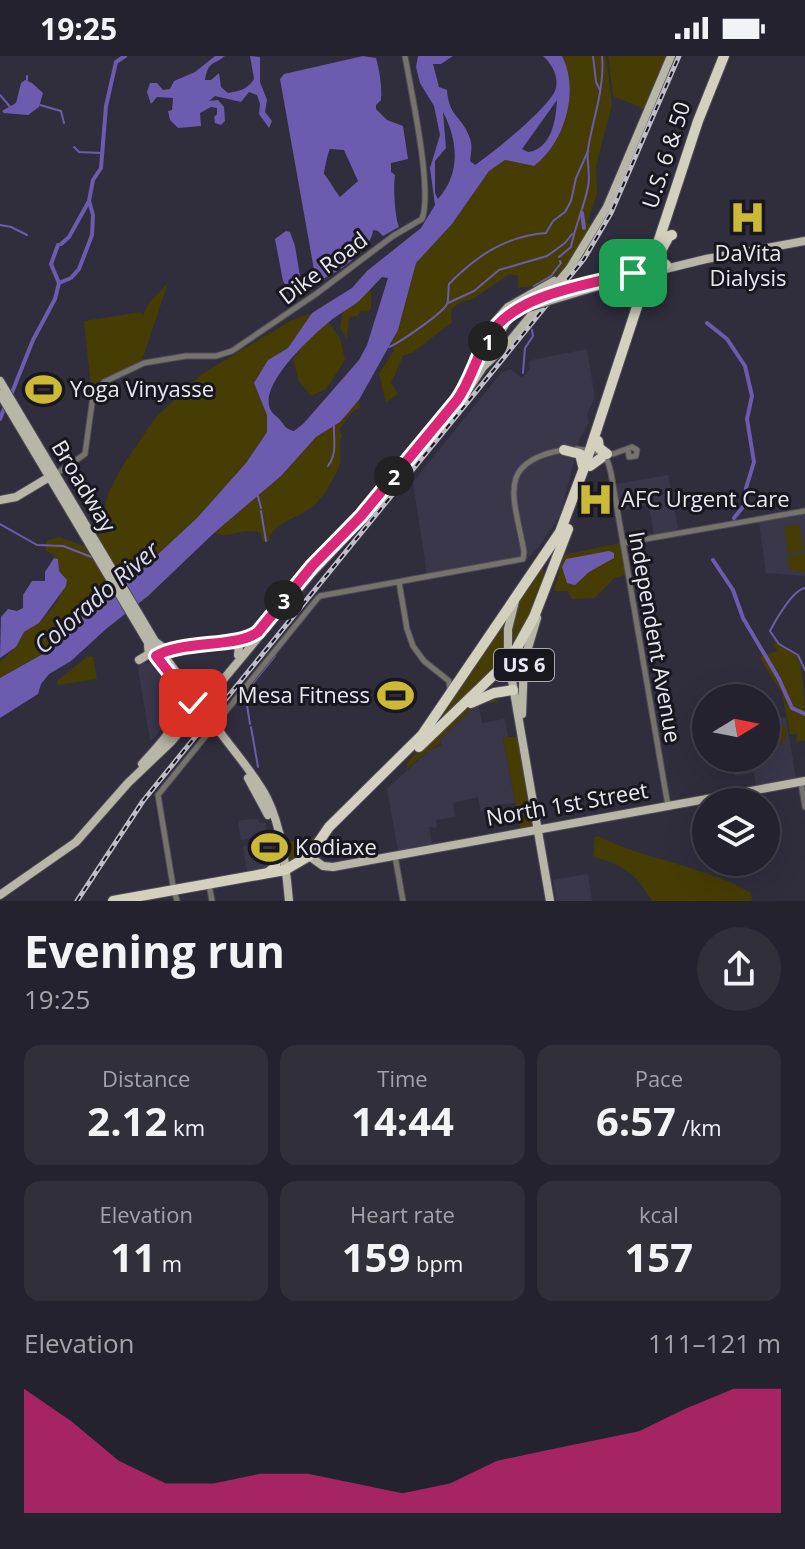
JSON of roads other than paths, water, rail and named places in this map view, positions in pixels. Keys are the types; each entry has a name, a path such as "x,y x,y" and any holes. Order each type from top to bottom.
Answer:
{"highway":[{"name":"U.S. 6 & 50","path":"631,330 655,269 684,161 711,85 727,56"},
{"name":"U.S. 6 & 50","path":"587,467 601,455 639,300 661,261 674,201 727,56"},
{"path":"689,124 694,122 711,85"},
{"path":"702,128 700,123 711,85"},
{"path":"630,278 643,280 639,300"},
{"path":"601,455 598,441 631,330"},
{"path":"210,886 303,868 338,824 513,655 531,625 579,503 587,467 580,454 564,450"},
{"path":"137,901 283,873 312,856 329,827 411,749 449,697 454,680 477,655 560,532 587,467"},
{"path":"454,680 463,687 465,696 456,712"},
{"path":"456,712 485,696 513,690"},
{"path":"266,874 275,867 280,855 297,865"},
{"path":"113,901 176,895"}],"main road":[{"path":"474,376 570,268 607,207 671,56"},
{"path":"498,339 494,332 522,307 655,269 805,241"},
{"path":"474,376 494,322 505,309 550,285 570,268"},
{"path":"585,288 655,269"},
{"path":"484,350 503,322"},
{"path":"498,339 508,340 515,333"},
{"path":"0,893 53,860 81,837 128,783 172,741 246,644 377,504 438,426 498,339"},
{"name":"Broadway","path":"0,381 29,447 27,454 32,453 53,476 161,658 269,809 288,901"},
{"name":"Broadway","path":"6,399 42,451 63,500 91,540"},
{"path":"131,776 173,736 250,637 258,632 312,566 370,506 438,426"},
{"path":"21,429 36,450 42,451"},
{"path":"0,500 16,497 53,476"},
{"path":"35,486 50,485 63,500"},
{"name":"US 6","path":"516,597 508,640 513,690 552,900"},
{"name":"US 6","path":"542,598 524,661 521,700 552,900"},
{"path":"146,633 162,647 175,652 171,661 178,676"},
{"path":"139,660 150,652 146,633"},
{"path":"230,643 238,645 238,655"},
{"path":"0,893 70,844 174,725 179,714 179,695 161,658"},
{"name":"Broadway","path":"161,658 178,676 194,701"},
{"name":"North 1st Street","path":"312,856 323,866 337,865 803,782"}],"street":[{"name":"Dike Road","path":"53,476 86,452 93,396 104,382 139,364 186,356 216,356 237,348 393,236 422,219 425,209 422,160 405,56"},
{"path":"176,895 157,798 320,596 523,559 513,490 516,476 523,465 536,456 564,450 578,449 601,455 628,453"},
{"name":"Independent Avenue","path":"601,455 611,473 668,806"},
{"path":"623,543 805,511"},
{"path":"399,582 410,639 419,656 450,683 449,697"},
{"path":"161,658 175,652 230,643 246,644"},
{"path":"175,652 246,644"},
{"path":"435,669 454,680"},
{"path":"803,782 805,807"},
{"path":"395,855 403,901"},
{"path":"210,886 212,901"}],"waterway":[{"path":"59,283 71,278 79,269 92,235 93,215 89,201 93,180 101,168 106,106 116,62 125,56"},
{"path":"593,56 600,90"},
{"path":"559,257 571,247 588,187 588,149 600,91 602,56"},
{"path":"0,95 11,108"},
{"path":"40,105 61,111 64,123"},
{"path":"74,147 79,152 101,153"},
{"path":"389,347 444,308 448,302 449,284 481,256 518,238 546,233 571,201 576,178 588,151"},
{"path":"61,244 69,237 89,201"},
{"path":"582,213 584,228"},
{"path":"0,225 27,235"},
{"path":"448,303 474,291 499,270 547,256 572,234"},
{"path":"11,395 33,340 55,299 59,283 51,264 58,245"},
{"path":"534,286 551,276 560,261"},
{"path":"707,323 727,339 745,366 752,396 747,419 754,462 746,488 746,503 734,518"},
{"path":"523,373 525,348 533,336 532,330"},
{"path":"0,419 5,406"},
{"path":"328,466 334,450 334,422"},
{"path":"257,493 261,508"},
{"path":"261,511 266,541"},
{"path":"0,524 37,545 63,546 94,558"},
{"path":"713,560 733,590 743,618 779,679 792,708 805,714"},
{"path":"805,588 790,599 770,631 779,644 798,655 805,670"},
{"path":"250,724 245,693 275,656"},
{"path":"251,727 258,767"}],"railway":[{"path":"77,901 143,801 584,259 611,213 679,56"}],"place":[{"name":"DaVita Dialysis","path":"748,217"},
{"name":"Yoga Vinyasse","path":"44,389"},
{"name":"AFC Urgent Care","path":"595,499"},
{"name":"Mesa Fitness","path":"396,695"},
{"name":"Kodiaxe","path":"269,847"}],"water label":[{"name":"Colorado River","path":"97,598"}]}
